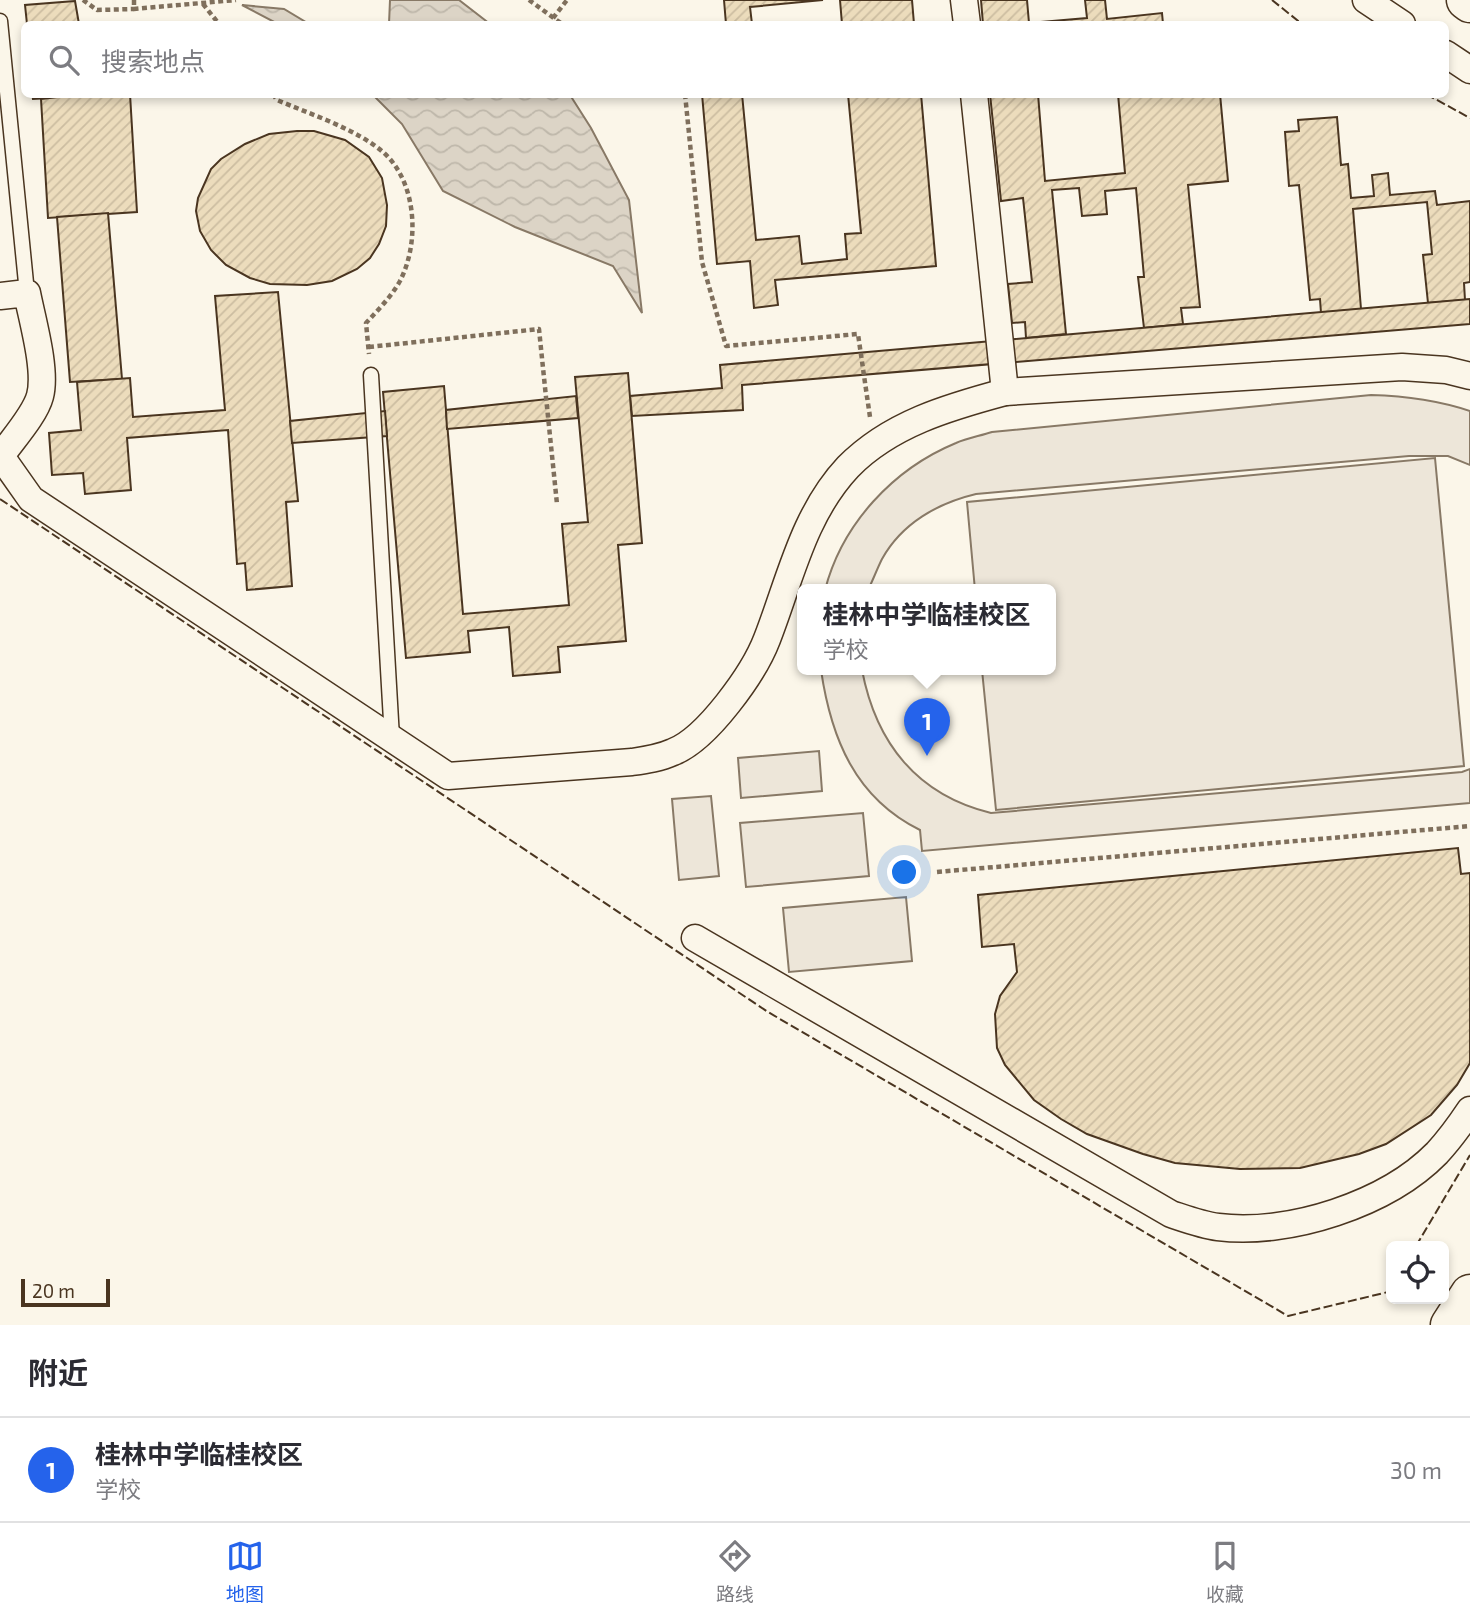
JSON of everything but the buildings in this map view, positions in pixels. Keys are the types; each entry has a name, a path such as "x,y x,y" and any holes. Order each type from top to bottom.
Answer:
{"main road":[{"path":"1450,1325 1470,1294"}],"street":[{"path":"964,0 967,21"},
{"path":"1366,0 1398,21"},
{"path":"1449,56 1470,71"},
{"path":"974,98 1005,392"},
{"path":"0,296 27,293 39,357 40,397 26,421 0,455 31,499 448,776 632,762 656,758 691,743 710,725 753,666 766,642 791,565 827,494 849,467 874,445 912,422 951,406 1005,392 1402,367 1446,370 1470,376"},
{"path":"695,938 1171,1213 1216,1227 1278,1226 1332,1214 1365,1201 1396,1184 1429,1159 1470,1110"}],"lane":[{"path":"0,21 27,293"},
{"path":"371,375 392,738"}],"path":[{"path":"83,0 97,10 236,0"},
{"path":"134,0 134,9"},
{"path":"529,0 558,21"},
{"path":"553,18 567,0"},
{"path":"202,3 217,21"},
{"path":"276,98 347,130 381,150 404,179 412,222 411,243 401,280 366,323 371,375"},
{"path":"685,98 702,262 726,346 858,334 874,445"},
{"path":"369,347 539,329 557,505"},
{"path":"937,872 1470,826"}],"shaded area":[{"path":"1371,395 1397,396 1470,411 1470,465 1448,456 1409,456 976,494 935,509 911,525 890,546 871,584 827,584 833,566 857,521 891,484 933,454 960,441 992,432"},
{"path":"1435,458 1464,766 996,810 982,675 1056,675 1056,584 974,584 967,502"},
{"path":"822,675 863,675 878,721 889,743 904,762 921,779 942,793 965,805 991,813 1462,772 1470,769 1470,803 922,851 920,830 897,817 879,801 850,764 825,695"},
{"path":"819,751 822,791 741,798 738,758"},
{"path":"711,796 719,876 679,880 672,799"},
{"path":"863,813 869,876 746,887 740,823"},
{"path":"906,897 912,961 789,972 783,908"}],"water":[{"path":"390,0 459,0 486,21 389,21"},
{"path":"242,5 284,9 304,21 272,21"},
{"path":"376,98 572,98 629,200 642,313 613,266 515,227 443,191 402,124"}],"fence":[{"path":"1272,0 1298,21"},
{"path":"1433,98 1470,118"},
{"path":"0,499 768,1012 1288,1316 1386,1292"},
{"path":"1419,1241 1470,1155"}],"place":[{"name":"桂林中学临桂校区","path":"927,756"}]}
